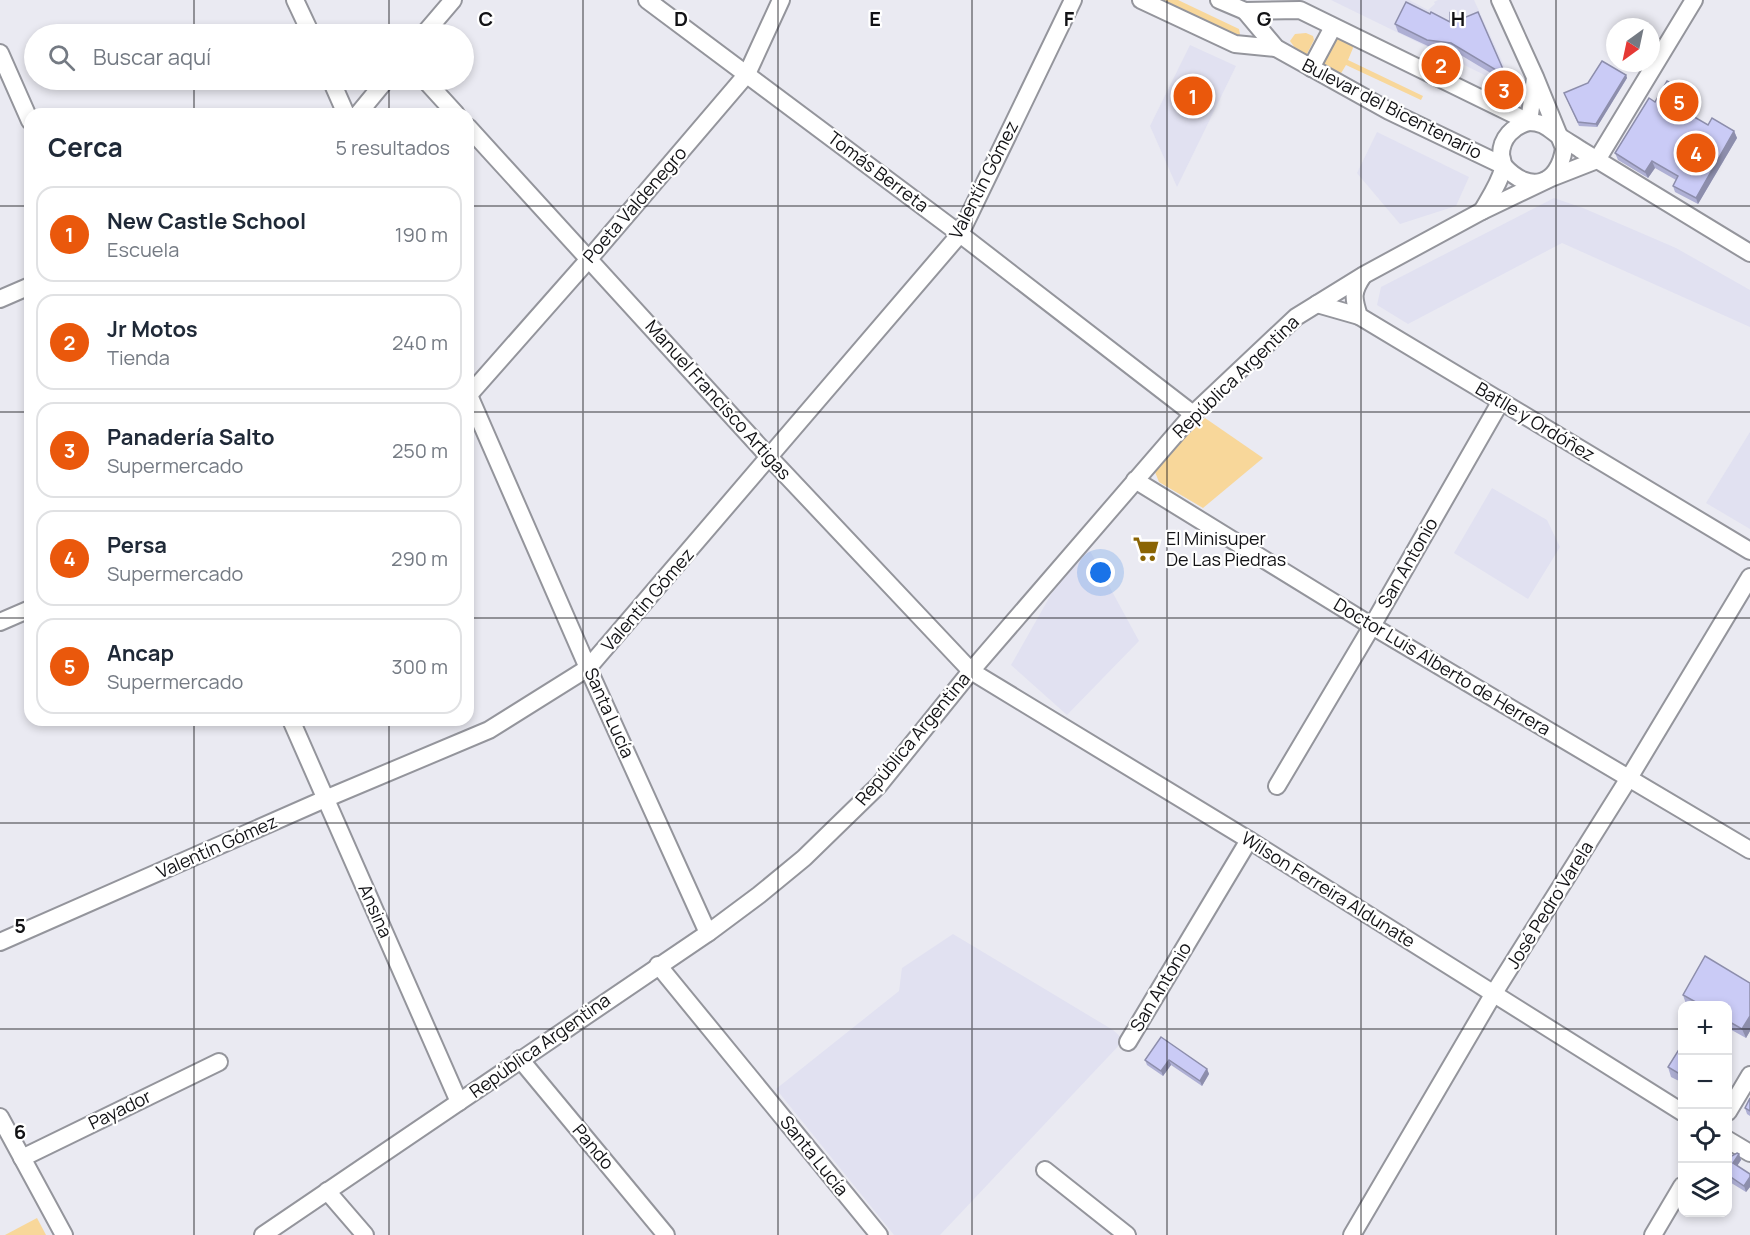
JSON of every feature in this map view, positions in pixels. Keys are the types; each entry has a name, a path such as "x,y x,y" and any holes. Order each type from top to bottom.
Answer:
{"street":[{"path":"295,0 306,24"},
{"path":"433,24 453,0"},
{"name":"Tomás Berreta","path":"647,0 960,234 1193,414"},
{"name":"Poeta Valdenegro","path":"474,388 589,259 747,74 781,0"},
{"name":"Valentín Gómez","path":"0,942 325,799 489,730 588,668 960,234 1073,0"},
{"path":"1141,0 1235,44 1276,48"},
{"name":"Bulevar del Bicentenario","path":"1219,0 1245,11 1300,10 1528,122 1538,122 1548,126 1597,160 1750,253"},
{"path":"1281,0 1300,10"},
{"path":"1500,0 1564,148 1558,170 1551,178"},
{"path":"1597,160 1694,0"},
{"name":"Bulevar del Bicentenario","path":"1245,11 1276,48 1389,111 1504,166 1520,179 1531,183 1551,178"},
{"path":"1311,68 1333,27"},
{"path":"0,53 24,108"},
{"path":"1482,211 1504,166 1501,154 1504,141 1510,131 1519,124 1528,122 1535,77"},
{"path":"335,90 343,108"},
{"path":"363,108 378,90"},
{"path":"434,90 451,108"},
{"name":"Manuel Francisco Artigas","path":"474,134 770,458 971,671"},
{"name":"República Argentina","path":"263,1235 708,933 759,896 804,858 879,784 971,671 1193,414 1296,317 1364,275 1482,211 1551,178 1597,160"},
{"path":"1359,316 1354,302 1354,293 1356,285 1364,275"},
{"path":"0,299 24,289"},
{"name":"Batlle y Ordóñez","path":"1317,304 1359,316 1750,551"},
{"name":"San Antonio","path":"1277,786 1501,401"},
{"name":"Santa Lucía","path":"474,409 708,933"},
{"name":"Doctor Luis Alberto de Herrera","path":"1136,480 1372,626 1750,850"},
{"name":"José Pedro Varela","path":"1352,1235 1494,993 1629,778 1750,577"},
{"path":"0,622 24,612"},
{"name":"Wilson Ferreira Aldunate","path":"971,671 1249,840 1678,1109"},
{"name":"Ansina","path":"294,726 459,1102"},
{"name":"San Antonio","path":"1128,1042 1249,840"},
{"name":"Santa Lucía","path":"658,966 879,1235"},
{"name":"Pando","path":"520,1059 666,1235"},
{"name":"Payador","path":"22,1158 219,1062"},
{"path":"1730,1109 1750,1075"},
{"path":"0,1117 64,1235"},
{"path":"1732,1142 1750,1153"},
{"path":"1045,1170 1127,1235"},
{"path":"327,1191 365,1235"},
{"path":"1653,1235 1678,1194"}],"shaded area":[{"path":"1159,0 1178,0 1239,29 1240,34 1238,37"},
{"path":"1331,0 1409,0 1428,10 1438,0 1474,0 1508,74 1507,81 1501,83"},
{"path":"1306,33 1313,36 1314,40 1307,54 1303,55 1290,41 1295,34"},
{"path":"1336,37 1352,43 1353,48 1348,60 1423,96 1421,100 1346,65 1340,75 1321,64"},
{"path":"1190,45 1236,66 1177,187 1150,126"},
{"path":"1377,132 1469,177 1456,206 1400,224 1357,173"},
{"path":"1554,198 1676,248 1750,290 1750,327 1562,243 1408,324 1377,305 1381,287"},
{"path":"1205,418 1263,458 1203,508 1159,482 1155,472 1159,464"},
{"path":"1750,432 1750,529 1706,503"},
{"path":"1492,488 1547,520 1560,547 1528,599 1454,553"},
{"path":"1083,538 1139,641 1067,715 1011,665"},
{"path":"953,934 1113,1030 1124,1040 940,1235 894,1235 776,1089 899,991 902,968"},
{"path":"37,1218 46,1235 5,1235"}],"building":[{"path":"1406,2 1450,22 1450,13 1459,20 1478,12 1506,76 1451,43 1427,40 1395,24"},
{"path":"1602,61 1606,63 1606,72 1621,72 1626,75 1596,124 1578,122 1564,93 1588,83"},
{"path":"1667,81 1694,97 1684,111 1708,125 1712,118 1734,131 1696,198 1673,186 1678,176 1652,161 1645,172 1615,153 1649,98 1655,102"},
{"path":"1705,956 1750,983 1750,1016 1742,1029 1732,1023 1732,1001 1694,1001 1683,995"},
{"path":"1161,1037 1207,1069 1200,1081 1169,1060 1161,1071 1145,1060"},
{"path":"1678,1051 1678,1073 1668,1067"},
{"path":"1750,1098 1750,1111 1745,1108"},
{"path":"1739,1154 1733,1163 1750,1174 1744,1186 1732,1178 1732,1156"}],"place":[{"name":"Jr Motos","path":"1441,65"},
{"name":"Panadería Salto","path":"1504,90"},
{"name":"New Castle School","path":"1193,96"},
{"name":"Ancap","path":"1679,102"},
{"name":"Persa","path":"1696,153"},
{"name":"El Minisuper De Las Piedras","path":"1146,549"}]}
